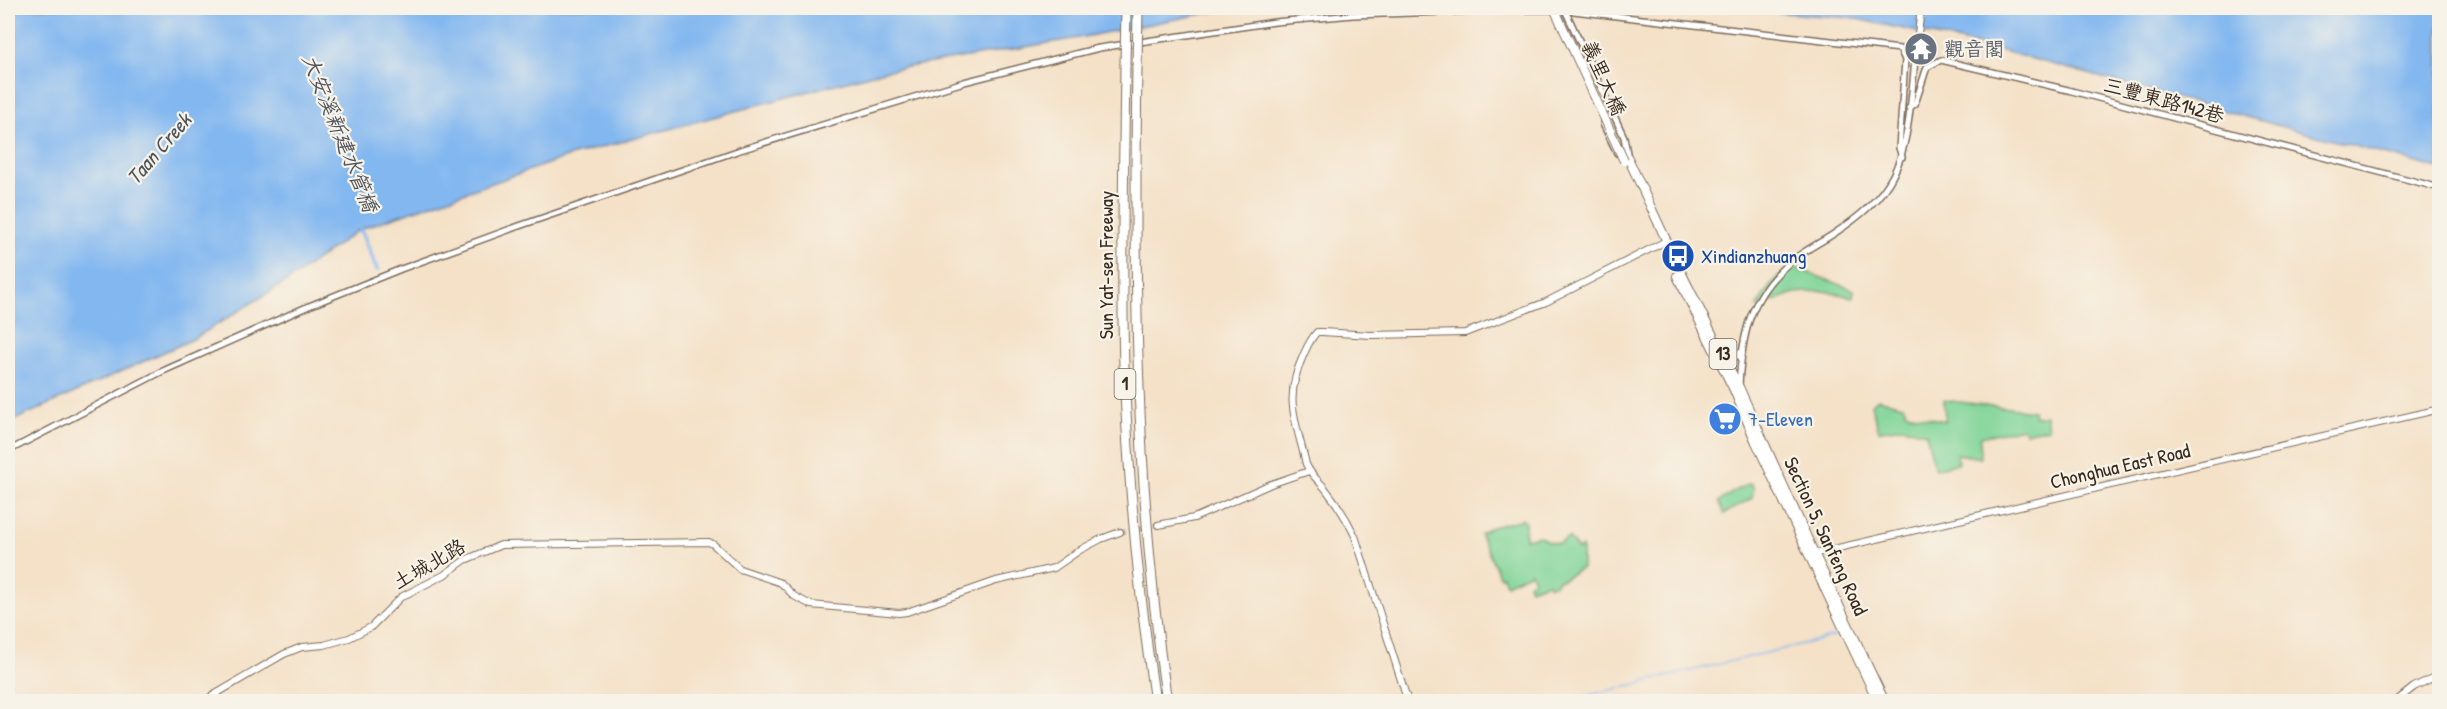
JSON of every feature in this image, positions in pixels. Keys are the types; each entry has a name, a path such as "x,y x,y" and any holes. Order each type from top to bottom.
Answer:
{"highway":[{"name":"Sun Yat-sen Freeway","path":"1126,8 1123,291 1129,464 1144,623 1155,702"},
{"name":"Sun Yat-sen Freeway","path":"1138,8 1135,293 1140,439 1146,536 1167,702"}],"main road":[{"name":"義里大橋","path":"1558,9 1626,160"},
{"name":"Section 5, Sanfeng Road","path":"1626,160 1664,243 1737,388"},
{"name":"Section 5, Sanfeng Road","path":"1664,243 1722,353 1878,702"},
{"path":"1722,353 1729,356 1741,354"},
{"name":"Section 5, Sanfeng Road","path":"1811,554 1885,702"}],"street":[{"path":"1737,388 1746,327 1755,305 1773,279 1790,262 1851,222 1872,205 1889,183 1902,157 1921,8"},
{"path":"8,450 163,371 309,306 401,269 740,150 964,82 1099,48 1275,22 1353,15 1558,9 1900,49 1905,60 1899,148 1902,157"},
{"name":"三豐東路142巷","path":"1909,108 1915,104 1927,67 1941,60 2068,90 2439,188"},
{"path":"1408,702 1354,536 1323,486 1309,471 1291,400 1291,389 1294,376 1311,339 1317,332 1371,335 1465,333 1546,302 1664,243"},
{"name":"Chonghua East Road","path":"1811,554 2439,409"},
{"path":"1158,525 1194,518 1261,488 1309,471"},
{"name":"土城北路","path":"202,702 284,654 302,646 324,645 349,638 371,627 401,597 444,575 465,560 501,545 597,542 714,545 740,569 781,583 794,596 811,605 898,613 907,612 996,581 1054,568 1101,539 1120,532"},
{"path":"2395,702 2414,687 2439,674"}],"green space":[{"path":"1791,266 1854,290 1853,297 1823,291 1795,293 1756,307 1772,283"},
{"path":"1878,399 1903,405 1907,413 1945,421 1944,400 2033,411 2034,417 2046,415 2048,428 2025,433 2023,428 1980,437 1981,458 1957,454 1958,463 1935,469 1926,433 1902,427 1879,431 1871,405"},
{"path":"1751,483 1754,488 1752,498 1724,514 1719,502"},
{"path":"1522,519 1525,522 1525,539 1539,536 1558,544 1569,538 1578,550 1582,547 1582,568 1550,586 1548,583 1530,589 1528,584 1534,580 1531,572 1506,584 1503,576 1500,577 1480,534 1492,527"}],"water":[{"name":"Taan Creek","path":"8,8 1233,8 1078,38 884,71 573,155 360,229 289,280 195,338 8,423"},
{"path":"1717,8 2439,8 2439,169 1988,47 1852,18"}],"waterway":[{"name":"大安溪新建水管橋","path":"359,225 377,270"},
{"path":"1560,702 1841,635"}],"tunnel":[{"path":"1120,532 1158,525"}],"place":[{"name":"觀音閣","path":"1921,49"},
{"name":"Xindianzhuang","path":"1678,256"},
{"name":"7-Eleven","path":"1725,419"}]}
